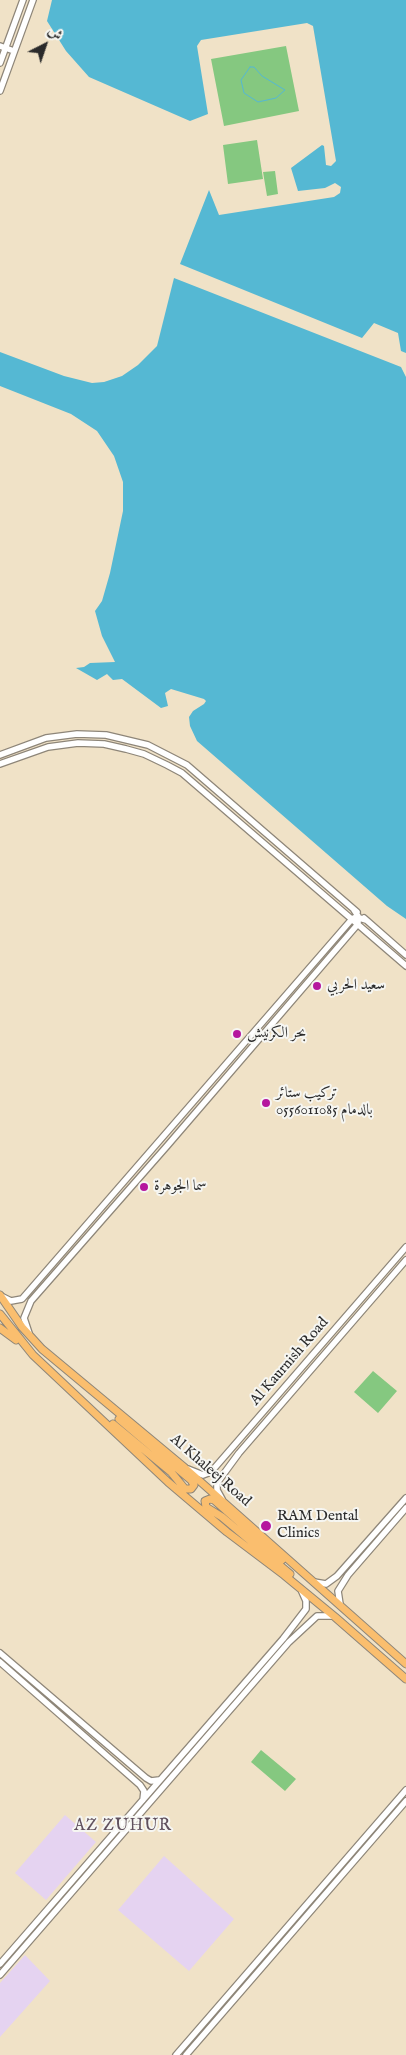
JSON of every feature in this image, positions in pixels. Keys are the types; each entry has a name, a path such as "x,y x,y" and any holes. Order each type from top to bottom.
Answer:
{"main road":[{"name":"Al Khaleej Road","path":"0,1296 31,1337 86,1387 186,1468 309,1580 406,1664"},
{"path":"0,1314 33,1354"},
{"path":"0,1328 33,1354 168,1482 214,1522 300,1588 406,1679"},
{"path":"86,1387 108,1409 191,1480 193,1488 185,1489 175,1476 132,1438 94,1411"},
{"path":"322,1591 301,1577 214,1500 205,1501 206,1508 222,1516 310,1592 325,1609"}],"street":[{"path":"11,59 1,58 3,47 23,0"},
{"path":"0,91 33,0"},
{"path":"3,47 14,51"},
{"path":"0,755 46,738 78,734 106,735 148,745 187,765 406,955"},
{"path":"0,764 48,747 78,743 104,744 144,754 182,773 355,918 366,920"},
{"path":"354,910 358,924 406,966"},
{"path":"355,918 22,1299 20,1303 22,1306 30,1301 173,1139 358,924"},
{"name":"Al Kaurnish Road","path":"186,1468 201,1475 209,1474 406,1247"},
{"name":"Al Kaurnish Road","path":"223,1501 217,1490 217,1483 239,1453 406,1260"},
{"path":"0,1296 11,1301 22,1299"},
{"path":"30,1301 24,1318 31,1337"},
{"path":"336,1341 355,1315 352,1309"},
{"path":"239,1453 238,1448 252,1425"},
{"path":"342,1584 339,1587 334,1586 332,1582 406,1498"},
{"path":"344,1610 337,1597 342,1584 406,1508"},
{"path":"309,1580 324,1584 335,1578"},
{"path":"0,1975 181,1762 180,1758 303,1613 306,1601 300,1588"},
{"path":"303,1613 310,1613 311,1620"},
{"path":"0,1964 142,1801 164,1781 289,1642 311,1620 322,1614 335,1617"},
{"path":"0,1653 146,1778 154,1782 164,1781"},
{"path":"0,1662 140,1784 144,1790 142,1801"},
{"path":"140,1784 145,1785 146,1778"},
{"path":"176,2055 406,1790"},
{"path":"186,2055 406,1801"}],"shaded area":[{"path":"65,1815 96,1842 46,1900 15,1873"},
{"path":"164,1856 234,1919 189,1971 118,1910"},
{"path":"25,1955 50,1981 0,2037 0,1983"}],"green space":[{"path":"286,46 299,111 224,126 211,59"},
{"path":"257,140 263,179 228,184 223,145"},
{"path":"275,171 278,194 267,196 263,172"},
{"path":"373,1371 397,1391 378,1413 354,1392"},
{"path":"261,1750 296,1779 285,1791 251,1762"}],"water":[{"path":"52,0 406,0 406,353 401,351 398,333 374,323 362,338 180,264 209,190 219,215 334,197 340,193 341,187 335,183 325,188 298,191 291,168 322,145 324,146 326,165 331,166 336,161 313,26 307,23 201,40 197,46 208,114 190,121 89,77 66,51 47,21"},
{"path":"174,278 401,367 406,377 406,919 387,906 197,741 190,726 189,717 193,711 204,704 206,701 204,699 171,689 165,693 168,706 161,708 122,679 113,680 107,674 97,680 76,668 84,667 90,663 115,662 102,636 95,611 102,601 110,573 123,511 123,482 114,456 97,431 71,414 0,386 0,352 64,376 92,383 104,382 122,376 138,365 157,346"}],"waterway":[{"path":"250,67 254,67 262,76 285,90 276,98 258,102 244,93 241,80 250,67"}],"place":[{"name":"سعيد الحربي","path":"317,986"},
{"name":"بحر الكرنيش","path":"237,1034"},
{"name":"تركيب ستائر بالدمام 0556011085","path":"266,1103"},
{"name":"سما الجوهرة","path":"144,1187"},
{"name":"RAM Dental Clinics","path":"266,1526"}],"district":[{"name":"AZ ZUHUR","path":"123,1827"}]}
